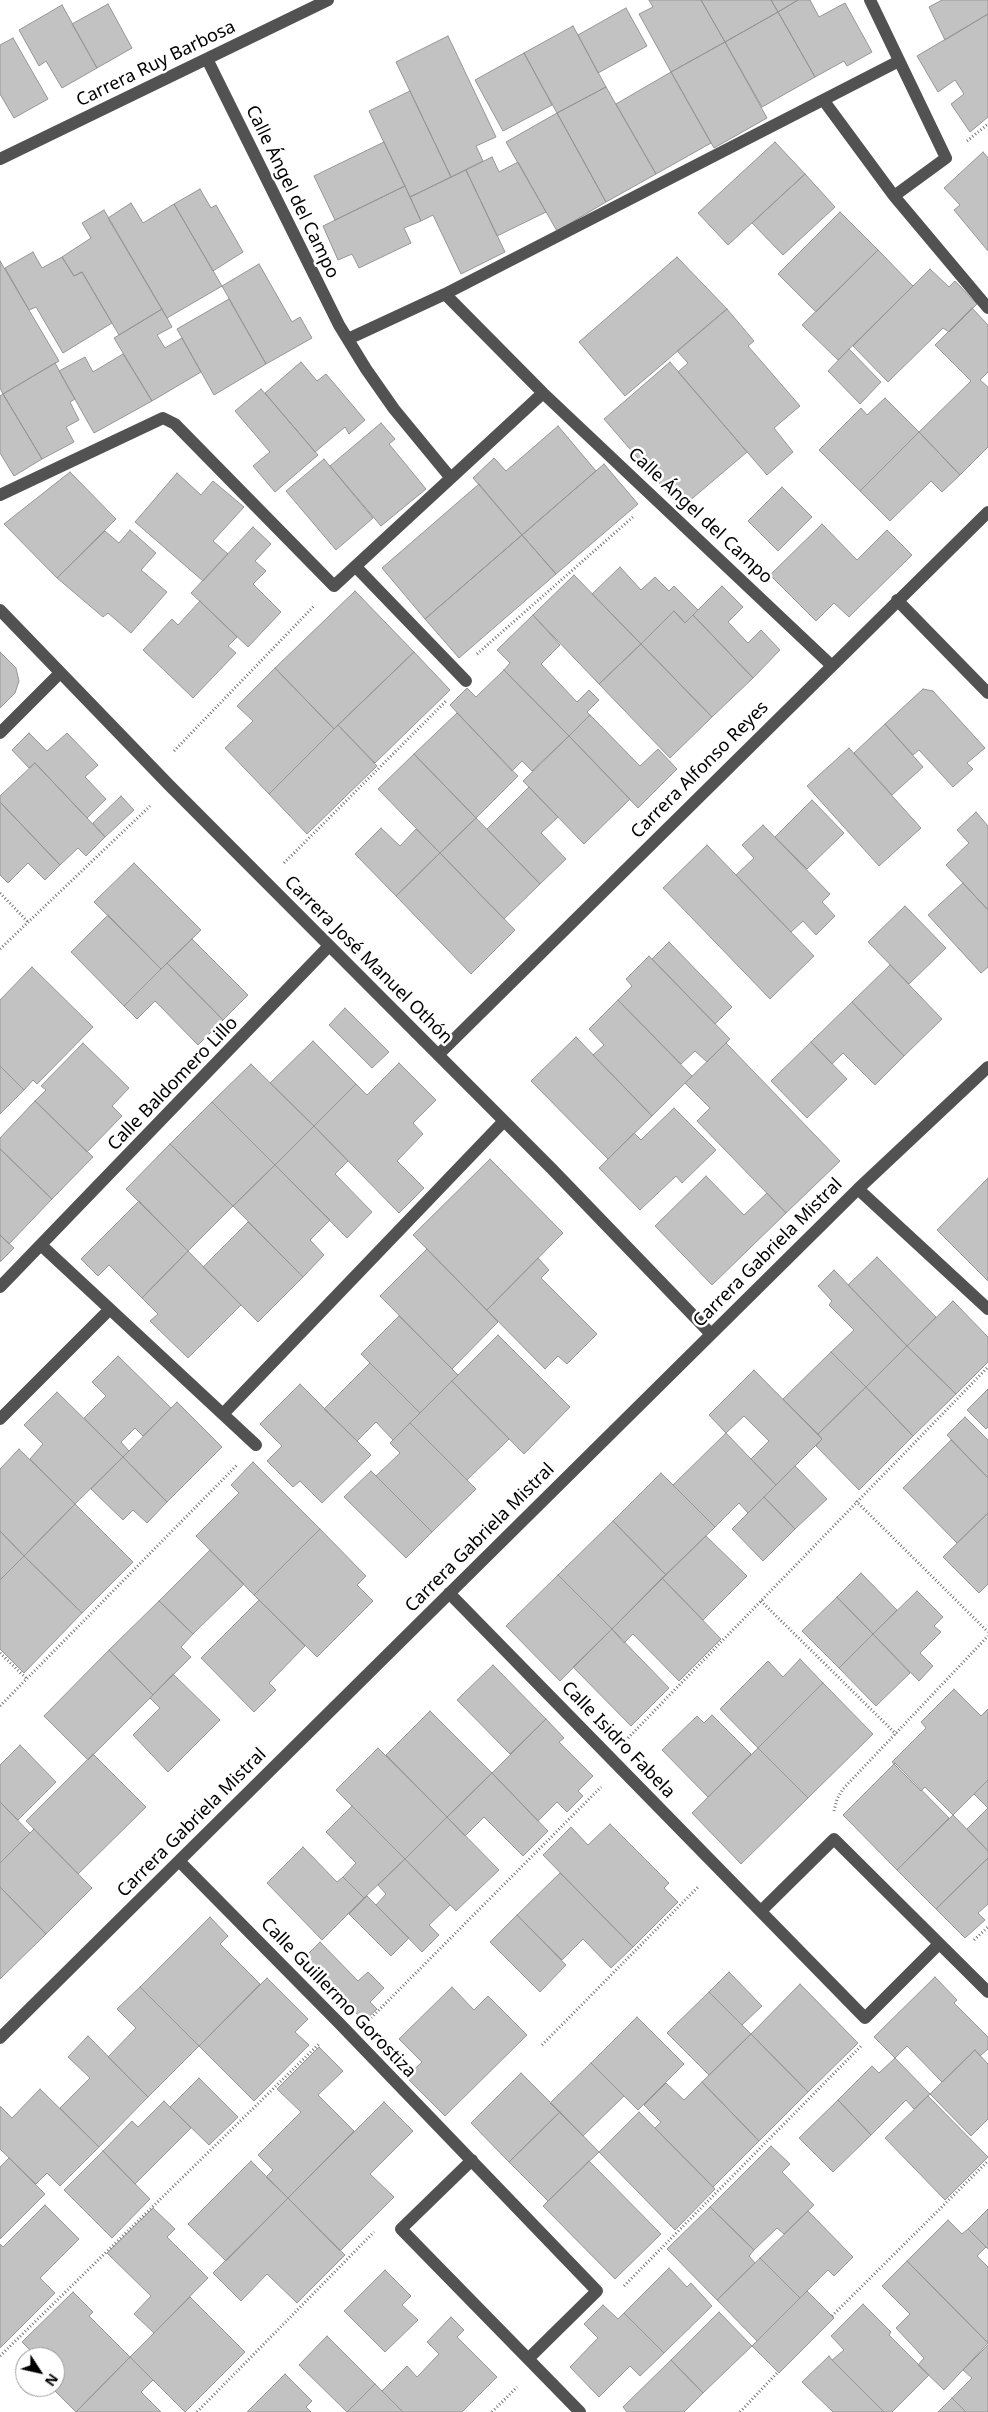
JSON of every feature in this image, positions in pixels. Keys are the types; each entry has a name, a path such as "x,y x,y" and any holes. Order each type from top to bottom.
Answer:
{"street":[{"name":"Carrera Ruy Barbosa","path":"0,159 328,0"},
{"path":"870,0 946,158 894,196"},
{"name":"Calle Ángel del Campo","path":"206,59 348,339 394,409 450,477"},
{"path":"348,339 445,294 899,61"},
{"path":"824,101 894,196 988,308"},
{"name":"Calle Ángel del Campo","path":"445,294 543,393 831,665"},
{"path":"0,495 163,418 175,424 334,586 356,568 450,477 543,393"},
{"name":"Carrera Alfonso Reyes","path":"438,1054 988,512"},
{"path":"356,568 466,681"},
{"path":"897,600 988,692"},
{"name":"Carrera José Manuel Othón","path":"0,610 155,771 438,1054 711,1334"},
{"path":"0,732 60,673"},
{"name":"Calle Baldomero Lillo","path":"0,1287 329,946"},
{"name":"Carrera Gabriela Mistral","path":"0,2038 858,1189 988,1067"},
{"path":"223,1414 504,1121"},
{"path":"858,1189 988,1309"},
{"path":"41,1245 256,1445"},
{"path":"0,1419 110,1309"},
{"name":"Calle Isidro Fabela","path":"449,1594 621,1767 865,2018"},
{"path":"761,1911 834,1839 988,1992"},
{"name":"Calle Guillermo Gorostiza","path":"179,1861 352,2036 598,2291"},
{"path":"865,2018 939,1944"},
{"path":"472,2160 401,2230 580,2412"},
{"path":"528,2359 598,2291"}],"path":[{"path":"457,671 655,497"},
{"path":"155,771 334,586"},
{"path":"265,881 466,681"},
{"path":"0,949 170,786"},
{"path":"0,893 28,922"},
{"path":"610,1756 856,1501 988,1368"},
{"path":"0,1706 256,1445"},
{"path":"834,1839 837,1799 843,1789 988,1634 856,1501"},
{"path":"761,1601 896,1734"},
{"path":"0,1652 27,1679"},
{"path":"352,2036 621,1767"},
{"path":"542,2045 718,1867"},
{"path":"598,2291 616,2289 624,2285 855,2054 864,2043 866,2032 865,2018"},
{"path":"0,2356 340,2024"},
{"path":"832,2316 988,2161"},
{"path":"197,2412 375,2231 384,2228 401,2230"},
{"path":"740,2412 778,2372"}],"building":[{"path":"649,0 701,0 725,42 671,72 639,14 653,7"},
{"path":"701,0 771,0 778,12 725,42"},
{"path":"771,0 798,0 778,12"},
{"path":"798,0 810,0 819,17 845,3 872,52 847,66 844,61 815,77 778,12"},
{"path":"942,0 988,0 988,14 945,40 929,7"},
{"path":"108,4 132,48 97,68 72,24"},
{"path":"62,5 97,68 62,88 46,61 39,66 19,30"},
{"path":"626,8 647,46 598,73 578,35"},
{"path":"778,12 815,77 762,107 725,42"},
{"path":"988,14 988,117 970,132 951,104 964,94 955,80 938,92 917,56"},
{"path":"573,26 606,87 557,113 524,53"},
{"path":"448,36 496,137 476,146 483,161 451,177 396,62"},
{"path":"13,38 48,99 14,118 0,94 0,45"},
{"path":"725,42 767,118 714,148 671,72"},
{"path":"524,53 552,105 503,131 475,80"},
{"path":"671,72 711,143 656,174 616,104"},
{"path":"606,87 656,174 606,202 557,113"},
{"path":"410,91 451,177 410,197 369,111"},
{"path":"557,113 606,202 557,231 506,142"},
{"path":"384,142 405,186 335,220 314,176"},
{"path":"775,142 805,174 728,245 698,213"},
{"path":"983,152 988,158 988,251 954,210 960,205 944,188"},
{"path":"492,157 499,172 518,162 546,212 497,236 466,170"},
{"path":"466,170 505,252 461,274 433,215 421,221 410,197"},
{"path":"805,174 835,207 783,255 752,223"},
{"path":"405,186 421,221 404,228 411,243 359,268 352,254 338,260 323,226"},
{"path":"200,189 211,208 216,205 243,252 213,271 174,204"},
{"path":"131,203 143,223 174,204 222,286 167,318 108,218"},
{"path":"104,210 162,309 119,335 82,272 74,276 62,257 91,238 82,223"},
{"path":"840,212 878,250 816,312 778,274"},
{"path":"878,250 913,286 838,360 802,325"},
{"path":"33,252 42,268 62,257 74,276 82,272 112,323 63,353 36,307 29,310 5,268"},
{"path":"677,257 727,309 625,396 579,342"},
{"path":"0,261 59,361 3,394 0,388"},
{"path":"259,264 292,322 300,317 312,338 266,364 222,286"},
{"path":"930,269 949,287 955,281 977,304 949,332 943,328 888,382 853,346"},
{"path":"229,299 266,364 214,395 177,329"},
{"path":"972,308 988,325 988,372 980,380 988,387 988,447 960,475 919,432 971,381 935,345"},
{"path":"162,309 172,327 157,335 165,348 182,338 201,372 152,401 114,338"},
{"path":"727,309 754,341 748,346 800,406 774,428 793,452 767,475 678,372 688,363 677,351"},
{"path":"849,349 881,382 860,404 828,371"},
{"path":"123,354 152,401 94,433 59,371 85,357 93,372"},
{"path":"301,362 317,381 326,374 365,420 349,434 345,427 315,452 265,393"},
{"path":"670,362 747,452 681,508 604,419"},
{"path":"55,363 75,399 70,402 79,420 66,427 74,442 42,459 3,394"},
{"path":"261,389 318,455 275,492 253,466 270,452 235,411"},
{"path":"3,394 42,459 14,476 0,453 0,396"},
{"path":"885,398 919,432 860,491 819,450 861,408 867,415"},
{"path":"381,423 395,439 389,444 426,489 381,526 330,466"},
{"path":"558,426 596,471 522,535 473,478 494,458 506,471"},
{"path":"919,432 960,475 942,492 931,481 890,521 860,491"},
{"path":"324,459 373,518 336,550 286,491"},
{"path":"604,464 638,504 556,574 522,535"},
{"path":"70,472 116,519 57,578 4,524"},
{"path":"177,473 201,495 213,481 244,507 213,541 228,554 203,581 135,522"},
{"path":"479,484 522,535 425,619 382,568"},
{"path":"782,487 812,517 778,551 748,521"},
{"path":"822,524 857,560 887,530 912,555 849,617 834,603 816,621 770,575"},
{"path":"253,527 271,544 255,561 266,571 253,584 281,612 248,647 191,593"},
{"path":"130,530 156,553 141,570 167,592 131,633 108,613 103,617 57,578 105,531 119,543"},
{"path":"522,535 556,574 459,658 425,619"},
{"path":"620,567 641,590 655,577 669,591 674,586 698,610 685,623 674,611 641,644 592,594"},
{"path":"574,575 641,644 599,684 533,615"},
{"path":"722,586 743,607 728,622 748,643 761,630 780,650 753,678 693,615"},
{"path":"355,591 414,652 334,729 275,668"},
{"path":"200,601 237,637 228,646 236,653 193,698 143,650 172,619 178,625"},
{"path":"674,611 685,623 693,615 753,678 712,717 641,644"},
{"path":"533,615 560,645 541,664 577,702 589,690 599,700 587,712 590,715 569,736 504,670 510,663 497,650"},
{"path":"641,644 712,717 670,758 599,684"},
{"path":"0,652 16,668 19,681 15,693 0,708"},
{"path":"414,652 450,690 375,763 338,725"},
{"path":"275,668 334,729 269,794 225,748 253,721 237,706"},
{"path":"504,670 569,736 532,771 522,761 512,771 450,705 467,688 476,697"},
{"path":"923,689 933,691 985,748 967,763 973,769 953,787 919,750 913,755 885,724"},
{"path":"457,713 518,776 476,818 414,754"},
{"path":"590,715 640,766 658,749 677,769 638,808 569,736"},
{"path":"885,724 923,767 892,795 854,753"},
{"path":"338,725 377,766 307,834 269,794"},
{"path":"29,733 47,751 67,733 98,765 85,777 106,799 87,818 35,763 29,768 12,750"},
{"path":"569,736 630,799 584,844 523,781"},
{"path":"849,748 921,828 879,866 807,786"},
{"path":"414,754 476,818 440,853 378,789"},
{"path":"35,763 105,837 86,856 78,848 60,865 0,802 0,796"},
{"path":"529,787 558,817 541,833 566,859 540,884 487,829"},
{"path":"121,796 134,810 105,837 93,823"},
{"path":"812,800 844,833 807,869 775,837"},
{"path":"0,802 60,865 45,880 28,863 8,883 0,875"},
{"path":"976,812 988,826 988,910 946,865 969,843 957,830"},
{"path":"476,818 540,884 504,919 440,853"},
{"path":"763,825 830,894 822,902 835,916 816,935 803,921 791,932 736,875 754,858 742,845"},
{"path":"381,828 400,846 416,829 440,853 396,896 355,854"},
{"path":"707,845 814,956 770,999 663,888"},
{"path":"440,853 515,930 471,974 396,896"},
{"path":"134,863 201,930 161,969 94,902"},
{"path":"963,883 988,910 988,967 981,973 928,915"},
{"path":"905,906 946,948 909,984 868,942"},
{"path":"108,915 161,969 124,1006 71,952"},
{"path":"192,939 248,995 223,1020 167,963"},
{"path":"669,942 732,1007 715,1024 652,959"},
{"path":"649,956 730,1039 707,1062 695,1051 681,1064 618,1000 632,986 626,979"},
{"path":"167,963 223,1020 198,1045 155,1001 137,1019 124,1006"},
{"path":"890,965 942,1019 904,1056 852,1002"},
{"path":"32,967 93,1027 37,1084 33,1080 24,1090 0,1066 0,1000"},
{"path":"618,1000 692,1076 652,1116 593,1055 604,1045 589,1029"},
{"path":"852,1002 904,1056 875,1085 843,1053 832,1064 811,1042"},
{"path":"345,1008 389,1052 372,1068 329,1025"},
{"path":"576,1037 652,1116 608,1159 531,1081"},
{"path":"313,1041 356,1084 314,1126 270,1083"},
{"path":"811,1042 847,1079 807,1118 771,1081"},
{"path":"83,1043 129,1088 112,1106 122,1116 87,1152 35,1101 46,1090 41,1086"},
{"path":"726,1043 840,1161 786,1213 697,1121 710,1108 685,1083"},
{"path":"399,1063 436,1100 413,1123 423,1134 397,1161 424,1188 399,1213 314,1126 356,1084 367,1095"},
{"path":"251,1064 314,1126 275,1165 212,1102"},
{"path":"0,1066 24,1090 0,1114"},
{"path":"35,1101 93,1157 52,1199 0,1149 0,1138"},
{"path":"212,1102 275,1165 233,1206 170,1144"},
{"path":"674,1108 716,1150 682,1183 676,1176 640,1210 599,1168 634,1133 641,1140"},
{"path":"314,1126 348,1161 335,1174 372,1212 347,1238 275,1165"},
{"path":"170,1144 233,1206 188,1251 126,1189"},
{"path":"0,1149 52,1199 9,1244 0,1235"},
{"path":"490,1159 563,1233 487,1310 413,1235"},
{"path":"275,1165 330,1220 310,1240 324,1255 303,1277 233,1206"},
{"path":"706,1176 744,1215 767,1193 786,1213 712,1285 655,1226"},
{"path":"988,1178 988,1281 937,1230"},
{"path":"139,1201 188,1251 142,1298 109,1265 98,1276 81,1259"},
{"path":"248,1222 303,1277 258,1322 203,1267"},
{"path":"0,1235 14,1248 0,1262"},
{"path":"427,1249 498,1322 452,1369 380,1296"},
{"path":"188,1251 241,1305 188,1358 150,1321 158,1314 142,1298"},
{"path":"877,1257 936,1317 907,1346 848,1285"},
{"path":"538,1258 549,1270 541,1278 597,1334 567,1364 558,1356 545,1369 487,1310"},
{"path":"834,1270 907,1346 866,1387 831,1352 854,1330 829,1305 832,1301 818,1286"},
{"path":"953,1301 988,1337 988,1362 956,1394 907,1346"},
{"path":"399,1316 458,1375 420,1413 361,1354"},
{"path":"498,1335 570,1407 524,1454 452,1381"},
{"path":"907,1346 956,1394 913,1436 866,1387"},
{"path":"831,1352 866,1387 818,1434 783,1399"},
{"path":"118,1356 171,1408 143,1436 135,1428 121,1442 129,1451 123,1457 84,1418 106,1396 92,1382"},
{"path":"370,1363 420,1413 393,1440 376,1422 357,1441 324,1409"},
{"path":"754,1370 822,1439 776,1485 751,1459 769,1441 744,1416 726,1433 709,1415"},
{"path":"452,1381 509,1439 467,1480 410,1423"},
{"path":"300,1384 371,1455 322,1503 300,1481 293,1487 267,1461 282,1446 260,1424"},
{"path":"866,1387 913,1436 859,1490 816,1446 822,1439 818,1434"},
{"path":"988,1389 988,1427 986,1429 967,1410"},
{"path":"57,1392 123,1457 75,1504 30,1459 43,1444 24,1425"},
{"path":"177,1402 222,1447 167,1502 123,1457"},
{"path":"965,1417 988,1440 988,1478 947,1435"},
{"path":"410,1423 476,1489 432,1532 376,1476 400,1453 390,1443"},
{"path":"726,1433 776,1485 748,1513 739,1503 715,1527 673,1485"},
{"path":"951,1440 988,1478 988,1513 957,1543 903,1488"},
{"path":"19,1449 75,1504 24,1556 0,1531 0,1469"},
{"path":"123,1457 167,1502 147,1523 133,1510 123,1520 91,1489"},
{"path":"253,1462 320,1529 254,1595 196,1536 239,1493 231,1485"},
{"path":"795,1466 827,1499 795,1529 764,1497"},
{"path":"371,1471 432,1532 406,1558 344,1497"},
{"path":"661,1473 715,1527 666,1575 613,1521"},
{"path":"764,1497 795,1529 763,1561 732,1529"},
{"path":"75,1504 133,1562 82,1613 24,1556"},
{"path":"988,1513 988,1584 979,1593 943,1557"},
{"path":"613,1521 666,1575 612,1629 558,1575"},
{"path":"320,1529 366,1576 357,1585 373,1601 317,1657 254,1595"},
{"path":"0,1531 24,1556 0,1580"},
{"path":"706,1536 747,1576 703,1620 662,1578"},
{"path":"210,1550 244,1584 193,1634 159,1601"},
{"path":"24,1556 82,1613 24,1673 0,1649 0,1580"},
{"path":"861,1573 897,1610 873,1634 837,1597"},
{"path":"558,1575 612,1629 560,1681 506,1626"},
{"path":"662,1578 721,1639 679,1681 633,1634 624,1643 612,1629"},
{"path":"917,1591 943,1617 934,1626 941,1632 920,1653 933,1666 919,1681 873,1634"},
{"path":"837,1597 873,1634 839,1668 802,1631"},
{"path":"259,1600 305,1646 269,1683 276,1690 254,1712 201,1658"},
{"path":"159,1601 193,1634 181,1647 191,1657 153,1695 109,1650"},
{"path":"612,1629 669,1688 631,1726 573,1667"},
{"path":"873,1634 910,1673 876,1706 839,1668"},
{"path":"109,1650 153,1695 88,1760 44,1716"},
{"path":"800,1659 823,1683 758,1748 720,1709 768,1661 783,1677"},
{"path":"493,1665 546,1719 510,1754 457,1700"},
{"path":"173,1674 220,1720 168,1772 133,1735 160,1708 150,1698"},
{"path":"823,1683 873,1734 808,1798 758,1748"},
{"path":"954,1689 981,1716 988,1709 988,1780 953,1815 925,1787 921,1791 892,1762 926,1728 921,1722"},
{"path":"430,1711 492,1773 447,1817 386,1755"},
{"path":"712,1715 751,1754 708,1797 662,1750 697,1716 704,1723"},
{"path":"546,1719 564,1738 559,1742 593,1776 578,1791 583,1796 567,1812 557,1802 538,1821 492,1773"},
{"path":"20,1745 56,1782 18,1820 0,1802 0,1765"},
{"path":"378,1748 447,1817 405,1859 336,1790"},
{"path":"758,1748 808,1798 741,1864 692,1813"},
{"path":"93,1754 146,1807 78,1874 26,1821"},
{"path":"895,1763 949,1818 897,1870 843,1815"},
{"path":"492,1773 548,1831 523,1856 484,1817 465,1836 447,1817"},
{"path":"988,1780 988,1808 974,1794"},
{"path":"0,1802 30,1833 0,1863"},
{"path":"352,1806 405,1859 364,1898 343,1877 356,1863 326,1832"},
{"path":"988,1808 988,1851 967,1829"},
{"path":"953,1815 988,1851 988,1858 936,1909 897,1870"},
{"path":"447,1817 499,1870 456,1911 405,1859"},
{"path":"610,1824 669,1883 664,1888 678,1902 633,1947 543,1855 571,1827 588,1845"},
{"path":"34,1829 92,1888 46,1934 0,1887 0,1863"},
{"path":"303,1847 337,1882 343,1877 364,1898 322,1940 267,1883"},
{"path":"988,1858 988,1904 978,1913 985,1920 965,1938 936,1909"},
{"path":"405,1859 450,1905 429,1925 439,1935 422,1952 376,1905 386,1894 378,1885"},
{"path":"560,1873 633,1947 611,1968 583,1939 562,1960 517,1915"},
{"path":"0,1887 46,1934 0,1979"},
{"path":"367,1896 409,1938 391,1956 349,1914"},
{"path":"517,1915 566,1965 540,1992 490,1942"},
{"path":"210,1917 228,1936 220,1944 260,1984 199,2046 140,1987"},
{"path":"320,1942 358,1981 368,1972 384,1988 370,2002 377,2009 364,2021 303,1959"},
{"path":"729,1972 762,2006 742,2025 709,1992"},
{"path":"935,1977 957,2000 954,2003 988,2037 988,2049 980,2056 975,2050 942,2082 907,2046 895,2058 874,2037"},
{"path":"267,1978 308,2019 295,2032 309,2045 254,2101 199,2046"},
{"path":"800,1984 858,2043 808,2092 751,2034"},
{"path":"140,1987 199,2046 148,2097 108,2057 136,2028 117,2009"},
{"path":"452,1987 474,2010 488,1996 527,2035 445,2116 406,2077 422,2062 399,2039"},
{"path":"709,1992 751,2034 709,2075 667,2033"},
{"path":"637,2017 684,2064 638,2110 591,2063"},
{"path":"751,2034 808,2092 759,2141 702,2082"},
{"path":"88,2036 148,2097 99,2147 60,2108 90,2078 68,2057"},
{"path":"319,2047 343,2071 318,2095 354,2131 288,2198 266,2177 273,2170 258,2155 301,2112 277,2089"},
{"path":"975,2050 988,2064 988,2119 971,2136 930,2094"},
{"path":"895,2058 930,2094 914,2109 906,2100 871,2135 838,2100 872,2066 879,2073"},
{"path":"591,2063 624,2096 583,2136 550,2103"},
{"path":"521,2073 560,2112 509,2162 471,2123"},
{"path":"199,2078 238,2117 209,2145 170,2107"},
{"path":"702,2082 759,2141 713,2187 655,2128 661,2122 644,2105 666,2083 684,2100"},
{"path":"40,2089 99,2147 60,2186 47,2173 36,2184 0,2149 0,2106 12,2118"},
{"path":"928,2096 988,2157 945,2200 885,2138"},
{"path":"838,2100 871,2135 833,2172 799,2138"},
{"path":"164,2101 191,2128 135,2184 103,2151 132,2121 138,2127"},
{"path":"384,2102 413,2131 370,2174 394,2197 340,2251 288,2198"},
{"path":"560,2112 599,2152 548,2201 509,2162"},
{"path":"639,2112 715,2189 675,2230 599,2152"},
{"path":"771,2146 790,2164 782,2172 814,2205 784,2234 777,2228 754,2250 710,2207"},
{"path":"103,2151 150,2199 112,2238 64,2190"},
{"path":"9,2158 45,2194 0,2239 0,2167"},
{"path":"251,2161 288,2198 226,2261 188,2224"},
{"path":"589,2161 661,2234 615,2279 543,2206"},
{"path":"288,2198 345,2255 297,2303 267,2274 241,2301 213,2273"},
{"path":"45,2205 79,2239 40,2278 55,2293 0,2348 0,2244 3,2247"},
{"path":"710,2207 754,2250 749,2256 755,2263 717,2300 667,2249"},
{"path":"153,2208 175,2229 167,2237 208,2278 154,2333 134,2314 151,2296 107,2253"},
{"path":"988,2209 988,2249 968,2229"},
{"path":"808,2211 853,2257 834,2276 828,2270 800,2298 760,2258"},
{"path":"948,2220 962,2234 968,2229 986,2247 977,2256 988,2267 988,2343 907,2261"},
{"path":"760,2258 800,2298 757,2341 717,2300"},
{"path":"907,2261 988,2343 944,2390 918,2365 924,2358 896,2328 910,2314 882,2286"},
{"path":"669,2268 687,2287 691,2283 712,2306 664,2353 624,2313"},
{"path":"385,2270 411,2296 402,2305 418,2320 385,2352 344,2311"},
{"path":"807,2291 834,2318 779,2373 752,2346"},
{"path":"73,2292 93,2312 89,2316 130,2357 76,2412 61,2397 65,2397 65,2347 27,2347 22,2342"},
{"path":"190,2297 245,2352 185,2412 130,2357"},
{"path":"863,2304 891,2332 889,2335 929,2375 892,2412 884,2412 832,2360 844,2350 831,2336"},
{"path":"603,2305 618,2319 624,2313 664,2353 640,2376 630,2366 599,2397 570,2367 598,2338 584,2324"},
{"path":"719,2312 752,2346 703,2393 671,2360"},
{"path":"451,2317 464,2330 457,2337 497,2377 462,2412 403,2412 382,2391 407,2366 417,2377 439,2354 427,2342"},
{"path":"327,2336 375,2384 347,2412 299,2365"},
{"path":"988,2345 988,2412 966,2412 952,2398 972,2378 963,2370"},
{"path":"829,2356 884,2412 833,2412 802,2382"},
{"path":"130,2357 153,2380 141,2392 161,2412 76,2412"},
{"path":"671,2360 703,2393 684,2412 627,2412 623,2407"},
{"path":"285,2374 312,2401 306,2407 311,2412 247,2412"},
{"path":"375,2384 403,2412 347,2412"},
{"path":"952,2398 966,2412 938,2412"}]}
